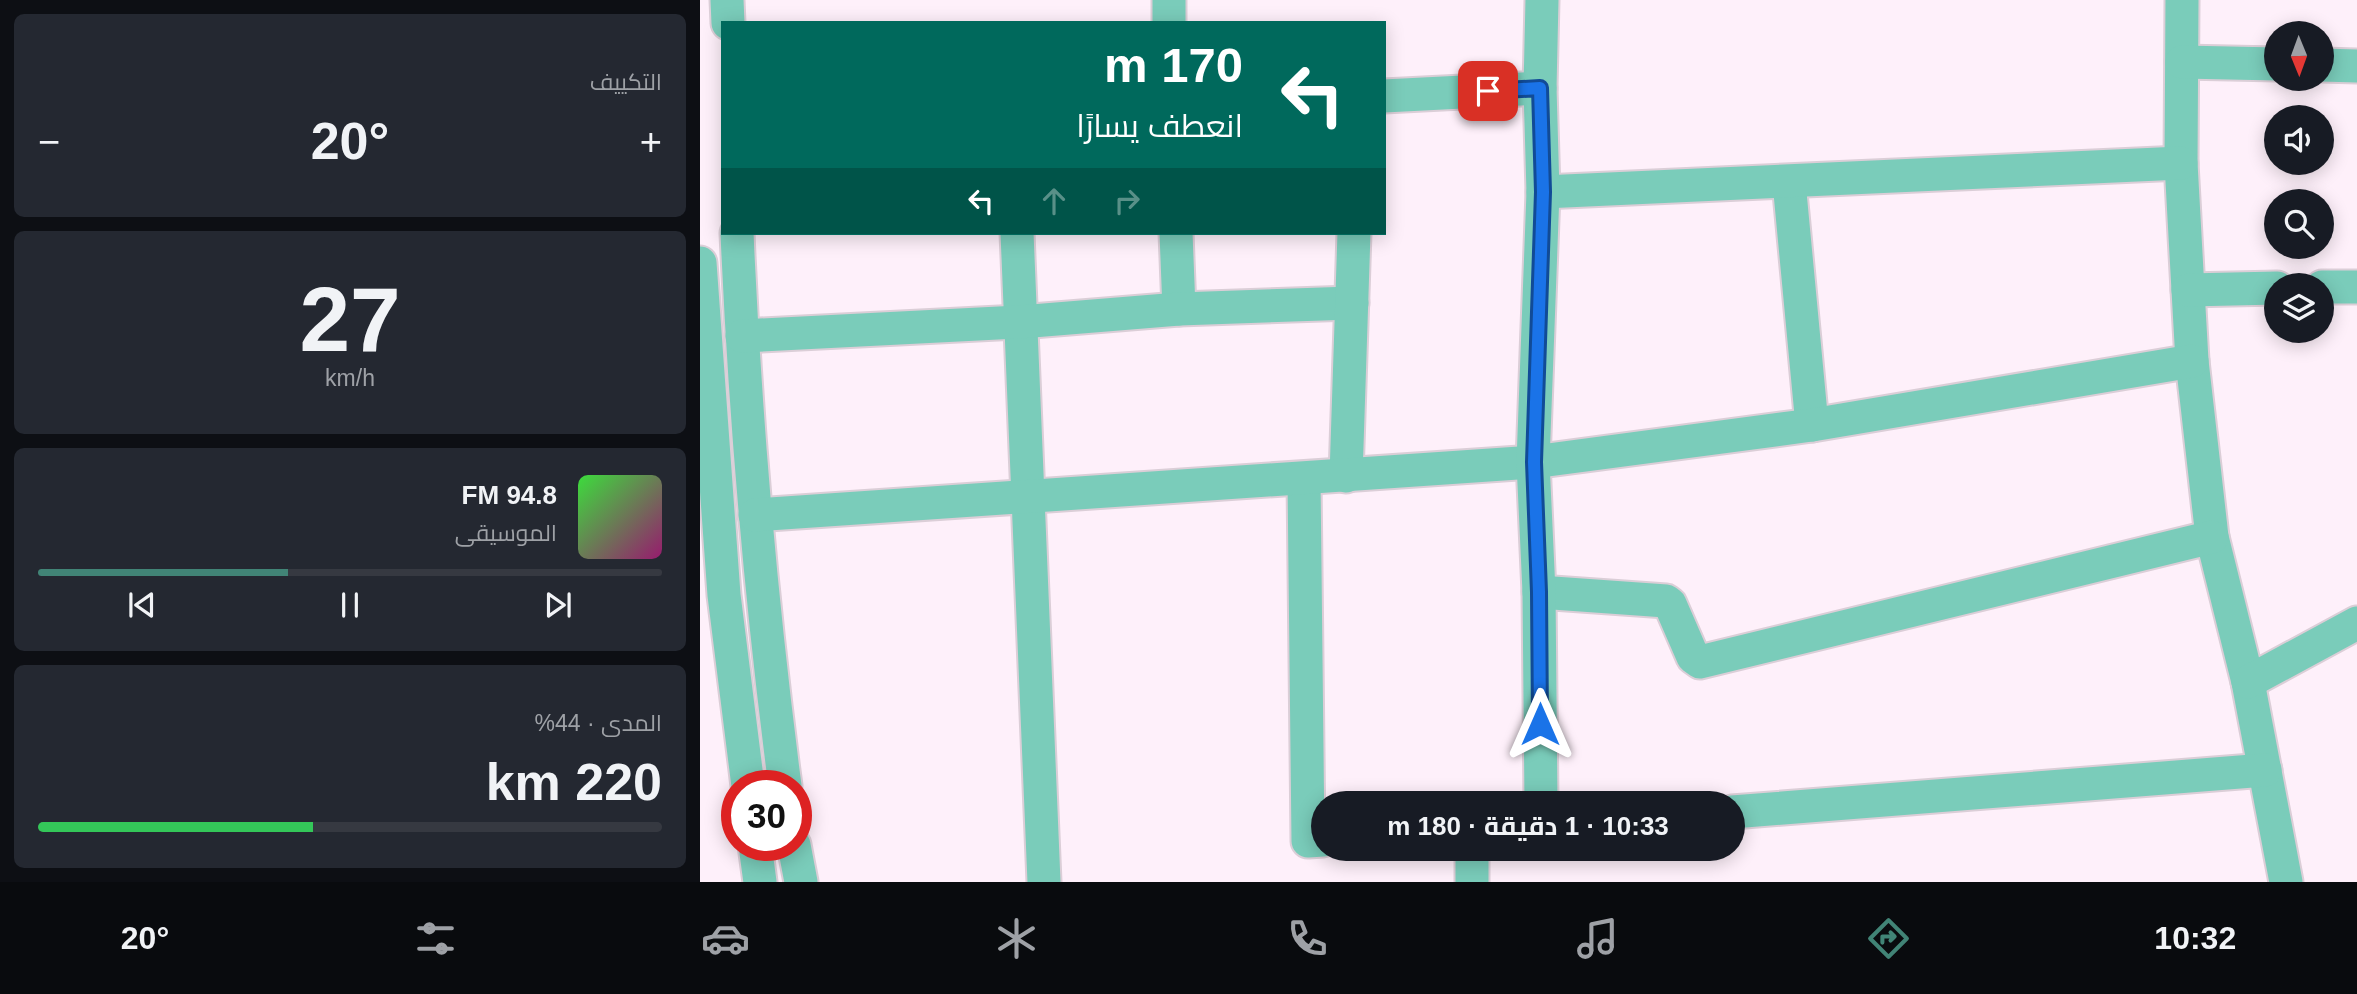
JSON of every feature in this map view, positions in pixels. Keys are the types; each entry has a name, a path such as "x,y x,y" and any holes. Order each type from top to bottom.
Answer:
{"street":[{"path":"727,0 728,21"},
{"path":"1168,0 1169,21"},
{"path":"1541,791 1539,592 1534,462 1543,192 1540,88 1542,0"},
{"path":"2182,0 2181,163 2192,361 2213,537 2248,682 2286,882"},
{"path":"2182,62 2264,64"},
{"path":"2334,65 2357,66"},
{"path":"1386,96 1540,88"},
{"path":"1543,192 2181,163"},
{"path":"1789,182 1812,425"},
{"path":"737,235 755,515 783,770"},
{"path":"1017,235 1044,882"},
{"path":"1176,235 1180,309"},
{"path":"1346,476 1354,235"},
{"path":"700,263 708,489 746,770"},
{"path":"2334,288 2357,287"},
{"path":"2188,290 2264,288"},
{"path":"742,335 1020,322 1180,309 1352,303"},
{"path":"755,515 1534,462 1812,425 2192,361"},
{"path":"1304,479 1308,841 1311,841"},
{"path":"1539,592 1666,601 1670,604 1693,657 1700,662 2213,537"},
{"path":"2248,682 2357,623"},
{"path":"1745,811 2266,770"},
{"path":"757,861 760,882"},
{"path":"797,861 801,882"},
{"path":"1472,861 1472,882"}],"route":[{"path":"1488,91 1540,88 1543,192 1534,462 1540,724"}]}
